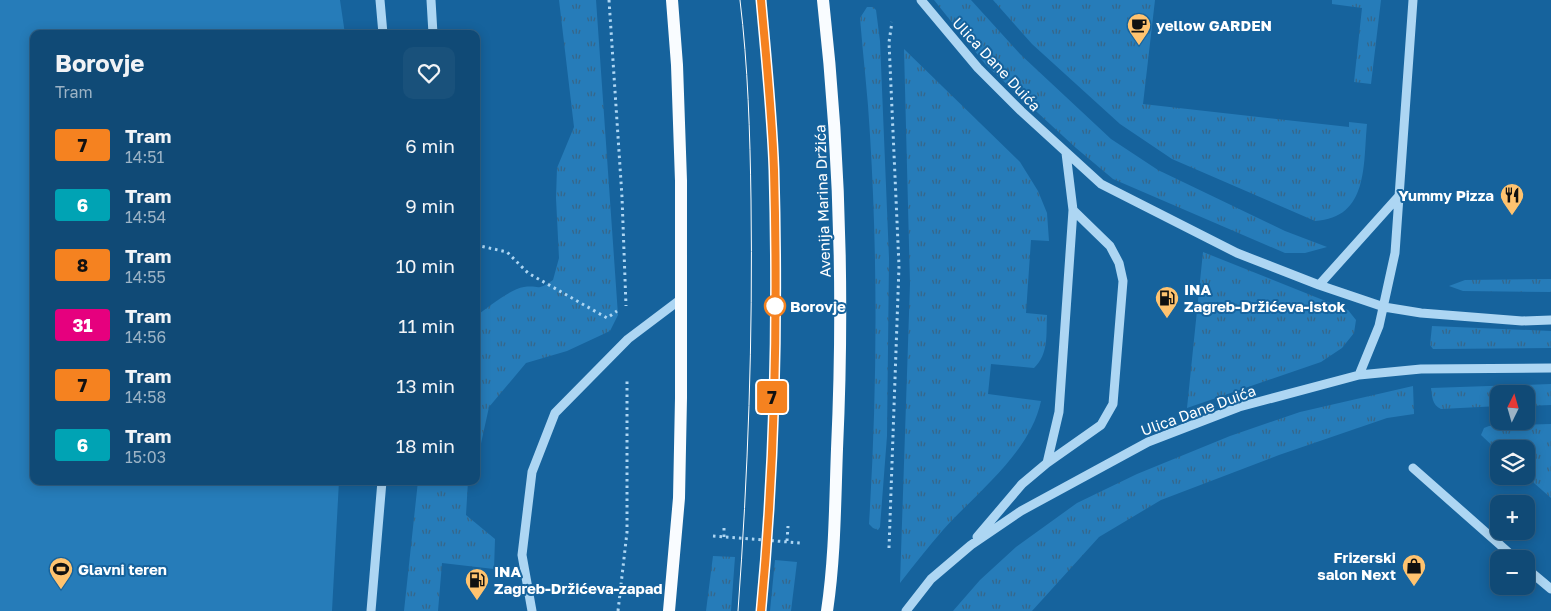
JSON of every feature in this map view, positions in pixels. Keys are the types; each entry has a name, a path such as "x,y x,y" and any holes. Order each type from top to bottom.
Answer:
{"main road":[{"path":"669,611 679,498 681,299 678,85 672,0"},
{"name":"Avenija Marina Držića","path":"823,0 836,126 841,300 835,504 827,611"}],"street":[{"path":"380,0 383,30"},
{"path":"431,0 433,30"},
{"name":"Ulica Dane Duića","path":"921,0 978,68 1101,184 1238,253 1319,285 1384,307 1421,313 1512,320 1551,320"},
{"path":"1359,375 1370,353 1384,307 1395,253 1413,0"},
{"path":"1047,463 1059,412 1073,210 1066,153"},
{"path":"1319,285 1398,197"},
{"path":"971,545 1022,484 1047,463 1101,425 1113,404 1123,281 1119,263 1110,246 1073,210"},
{"path":"532,611 522,555 523,546 532,472 555,413 628,339 681,299"},
{"name":"Ulica Dane Duića","path":"906,611 931,579 971,545 1021,511 1148,442 1239,407 1359,375 1421,369 1551,368"},
{"path":"1413,468 1506,550"},
{"path":"371,611 382,485"},
{"path":"1535,576 1551,589"}],"path":[{"path":"480,246 507,252 528,273 607,318 626,306 622,197 609,0"},
{"path":"889,548 899,266 889,42 892,22"},
{"path":"618,611 627,532 627,403"},
{"path":"724,524 724,537"},
{"path":"787,542 788,526"},
{"path":"713,536 801,543"}],"green space":[{"path":"0,0 340,0 344,30 30,30 30,485 339,485 332,611 0,611"},
{"path":"559,0 596,0 618,315 610,331 567,351 526,363 489,407 480,448 480,313 518,288 540,287 553,280 559,258 556,198 557,168 574,127"},
{"path":"934,0 971,0 1020,54 1111,139 1158,170 1285,231 1327,247 1305,253 1285,253 1113,179 1076,148 986,65"},
{"path":"993,0 1155,0 1143,104 1349,127 1349,122 1367,124 1363,171 1360,186 1354,200 1345,210 1333,218 1315,221 1172,159 1120,124 1032,44"},
{"path":"1332,0 1381,0 1371,84 1354,82 1362,8 1332,4"},
{"path":"867,7 873,7 876,10 880,41 889,258 887,436 880,527 878,530 869,524 876,330 873,184 860,18"},
{"path":"904,49 1020,162 1038,191 1047,213 1049,241 1031,240 1026,313 1047,315 1046,343 1042,356 1034,368 991,364 988,394 1041,401 1035,420 1026,438 1001,471 943,530 900,583 910,284"},
{"path":"1203,252 1348,310 1356,320 1354,333 1342,348 1321,362 1187,408"},
{"path":"1551,279 1551,292 1463,291 1449,286 1465,280"},
{"path":"1432,326 1551,331 1551,348 1433,349 1430,345"},
{"path":"1551,384 1551,405 1535,406 1535,385 1521,385"},
{"path":"1413,386 1414,414 1387,418 1279,455 1161,500 1099,537 1032,611 953,611 980,580 1016,547 1077,503 1137,474 1230,436 1300,412"},
{"path":"1490,386 1490,406 1441,409 1434,403 1431,388"},
{"path":"1551,424 1551,498 1535,484 1535,440 1490,440 1490,444 1481,435 1484,428 1489,426 1490,430 1535,430 1535,425"},
{"path":"418,485 468,485 466,515 495,539 494,569 442,563 438,611 404,611"},
{"path":"713,556 735,557 731,611 706,611"},
{"path":"775,560 797,562 791,611 770,611"}],"tram line":[{"path":"738,611 745,508 751,303 751,175 745,50 740,0"},
{"path":"761,0 773,149 775,280 772,446 761,611"},
{"name":"7","path":"761,0 774,168 775,306 768,540 761,611"}],"place":[{"name":"yellow GARDEN","path":"1139,46"},
{"name":"Yummy Pizza","path":"1512,216"},
{"name":"Borovje","path":"775,306"},
{"name":"INA Zagreb-Držićeva-istok","path":"1167,319"},
{"name":"Frizerski salon Next","path":"1414,587"},
{"name":"Glavni teren","path":"61,590"},
{"name":"INA Zagreb-Držićeva-zapad","path":"477,601"}]}
